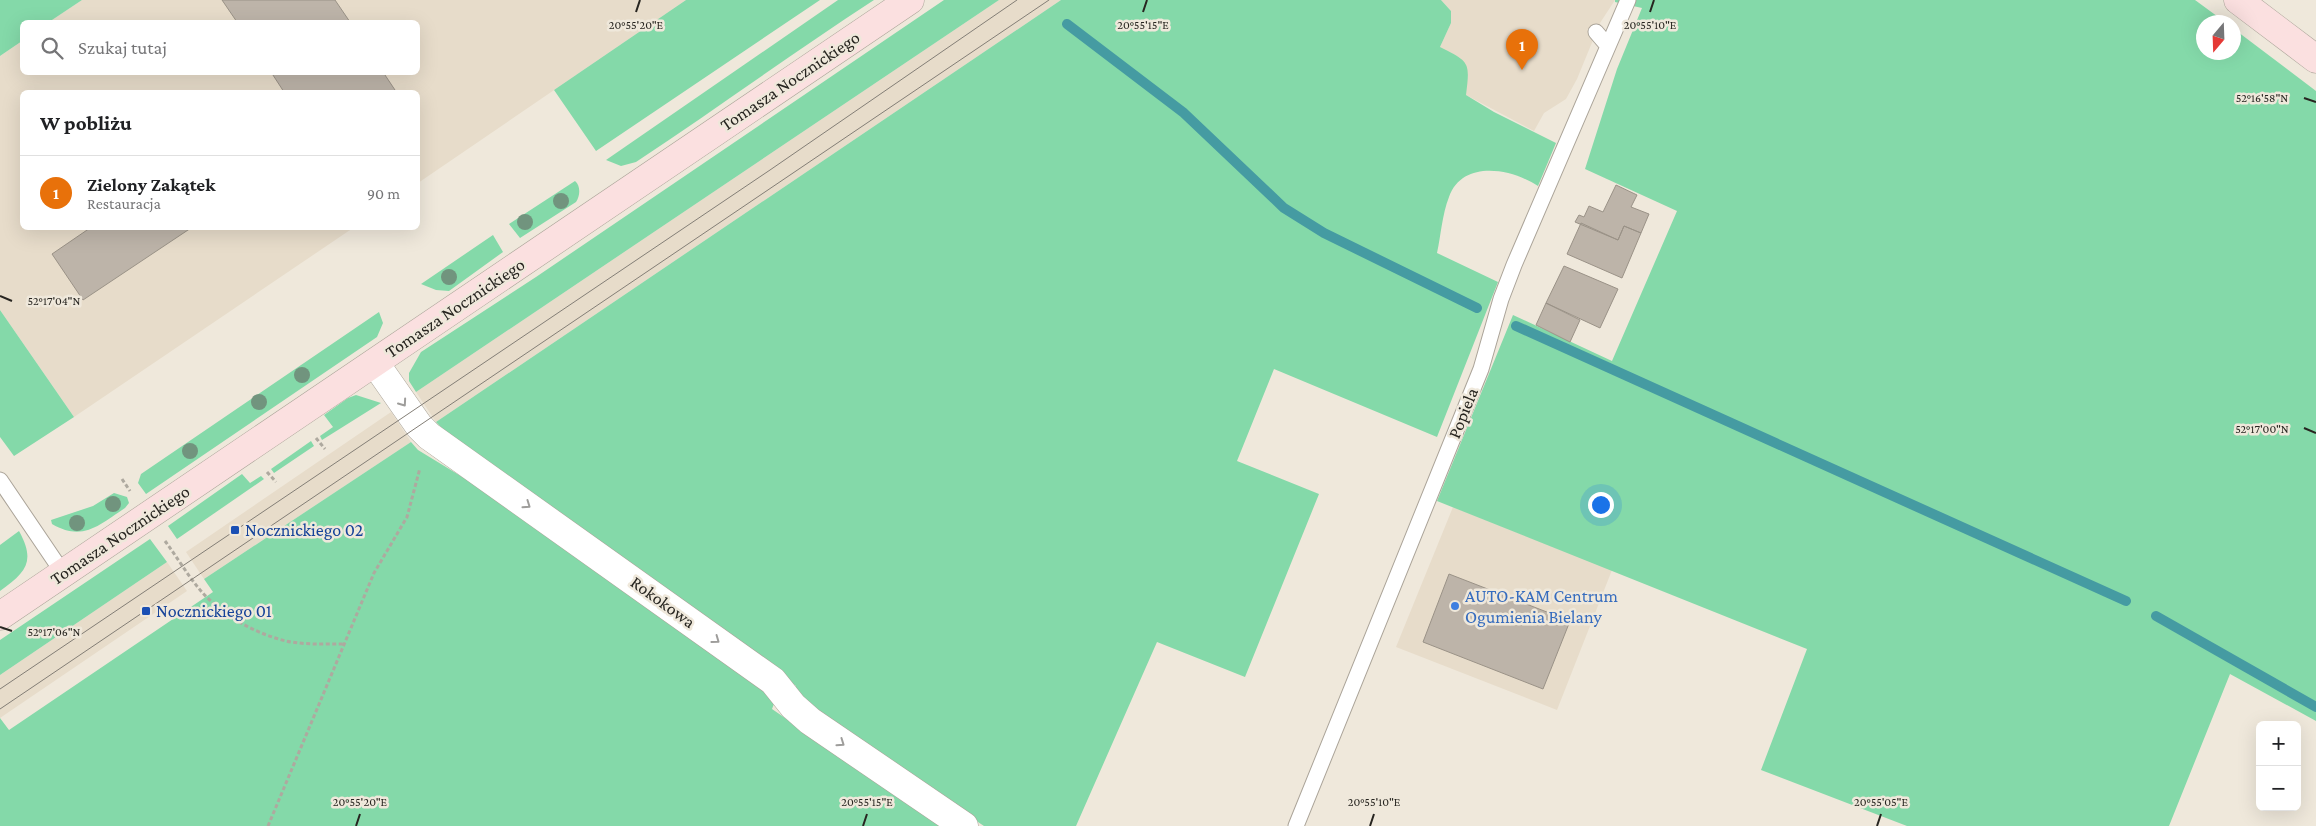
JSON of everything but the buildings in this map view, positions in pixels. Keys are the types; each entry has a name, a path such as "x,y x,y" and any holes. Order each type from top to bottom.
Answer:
{"street":[{"name":"Tomasza Nocznickiego","path":"0,616 910,0"},
{"path":"2238,0 2316,59"},
{"name":"Rokokowa","path":"375,363 419,426 429,436 773,681 793,706 810,721 964,826"}],"lane":[{"name":"Popiela","path":"1296,826 1480,369 1501,299 1514,265 1628,0"},
{"path":"1596,32 1608,46"},
{"path":"0,480 63,573"}],"path":[{"path":"268,826 374,573 407,517 429,436"},
{"path":"200,590 226,613 266,635 288,641 344,644"}],"shaded area":[{"path":"82,0 686,0 420,182 420,90 20,90 20,230 350,230 74,417 0,310 0,56 20,42 20,75 420,75 420,20 52,20"},
{"path":"999,0 1061,0 436,422 416,392"},
{"path":"1441,0 1615,0 1600,23 1577,79 1566,99 1544,113 1534,131 1466,95 1440,47 1451,23 1451,11"},
{"path":"391,412 411,442 204,579 186,552"},
{"path":"1453,507 1612,570 1557,710 1396,647"},
{"path":"167,562 187,591 0,718 0,675"}],"green space":[{"path":"0,0 82,0 52,20 20,20 20,42 0,56"},
{"path":"686,0 820,0 596,151 554,90"},
{"path":"838,0 874,0 636,162 621,166 606,160"},
{"path":"944,0 999,0 416,392 409,381 409,373 421,352 536,277"},
{"path":"1061,0 1441,0 1451,11 1451,23 1440,47 1457,56 1466,64 1468,76 1466,95 1494,112 1556,143 1538,186 1515,175 1502,172 1476,172 1465,177 1456,185 1449,197 1437,253 1498,282 1437,437 1274,369 1237,461 1319,494 1245,677 1157,642 1076,826 984,826 795,701 796,686 451,438 436,422"},
{"path":"1615,0 2195,0 2215,15 2196,15 2196,60 2241,60 2241,34 2316,91 2316,721 2230,674 2169,826 1907,826 1761,770 1807,649 1437,501 1513,315 1612,361 1677,211 1585,169 1617,69 1642,8 1615,2"},
{"path":"575,181 579,191 576,202 520,238 509,224"},
{"path":"493,235 503,252 449,291 436,290 421,284"},
{"path":"0,310 74,417 14,456 0,437"},
{"path":"379,312 383,323 377,337 146,494 138,483 141,474"},
{"path":"356,395 381,403 322,440 320,436 333,427 324,415 348,398"},
{"path":"311,441 314,446 274,473 271,469"},
{"path":"411,442 418,450 523,514 757,676 775,701 772,709 942,826 0,826 0,718 9,730 213,592 204,579"},
{"path":"242,474 250,483 261,476 264,479 177,539 168,526"},
{"path":"114,493 127,497 129,503 125,508 99,525 82,531 73,531 52,524 51,520 93,506"},
{"path":"19,531 27,551 26,566 16,578 0,591 0,545"},
{"path":"150,539 167,562 0,675 0,640"}],"waterway":[{"path":"1067,24 1184,113 1284,208 1324,233 1477,308"},
{"path":"1516,326 2126,601"},
{"path":"2156,616 2316,707"}],"tram line":[{"path":"0,689 770,170 1017,0"},
{"path":"0,709 1049,0"}],"place":[{"name":"Zielony Zakątek","path":"1522,70"},
{"name":"Nocznickiego 02","path":"235,530"},
{"name":"AUTO-KAM Centrum Ogumienia Bielany","path":"1455,606"},
{"name":"Nocznickiego 01","path":"146,611"}]}
